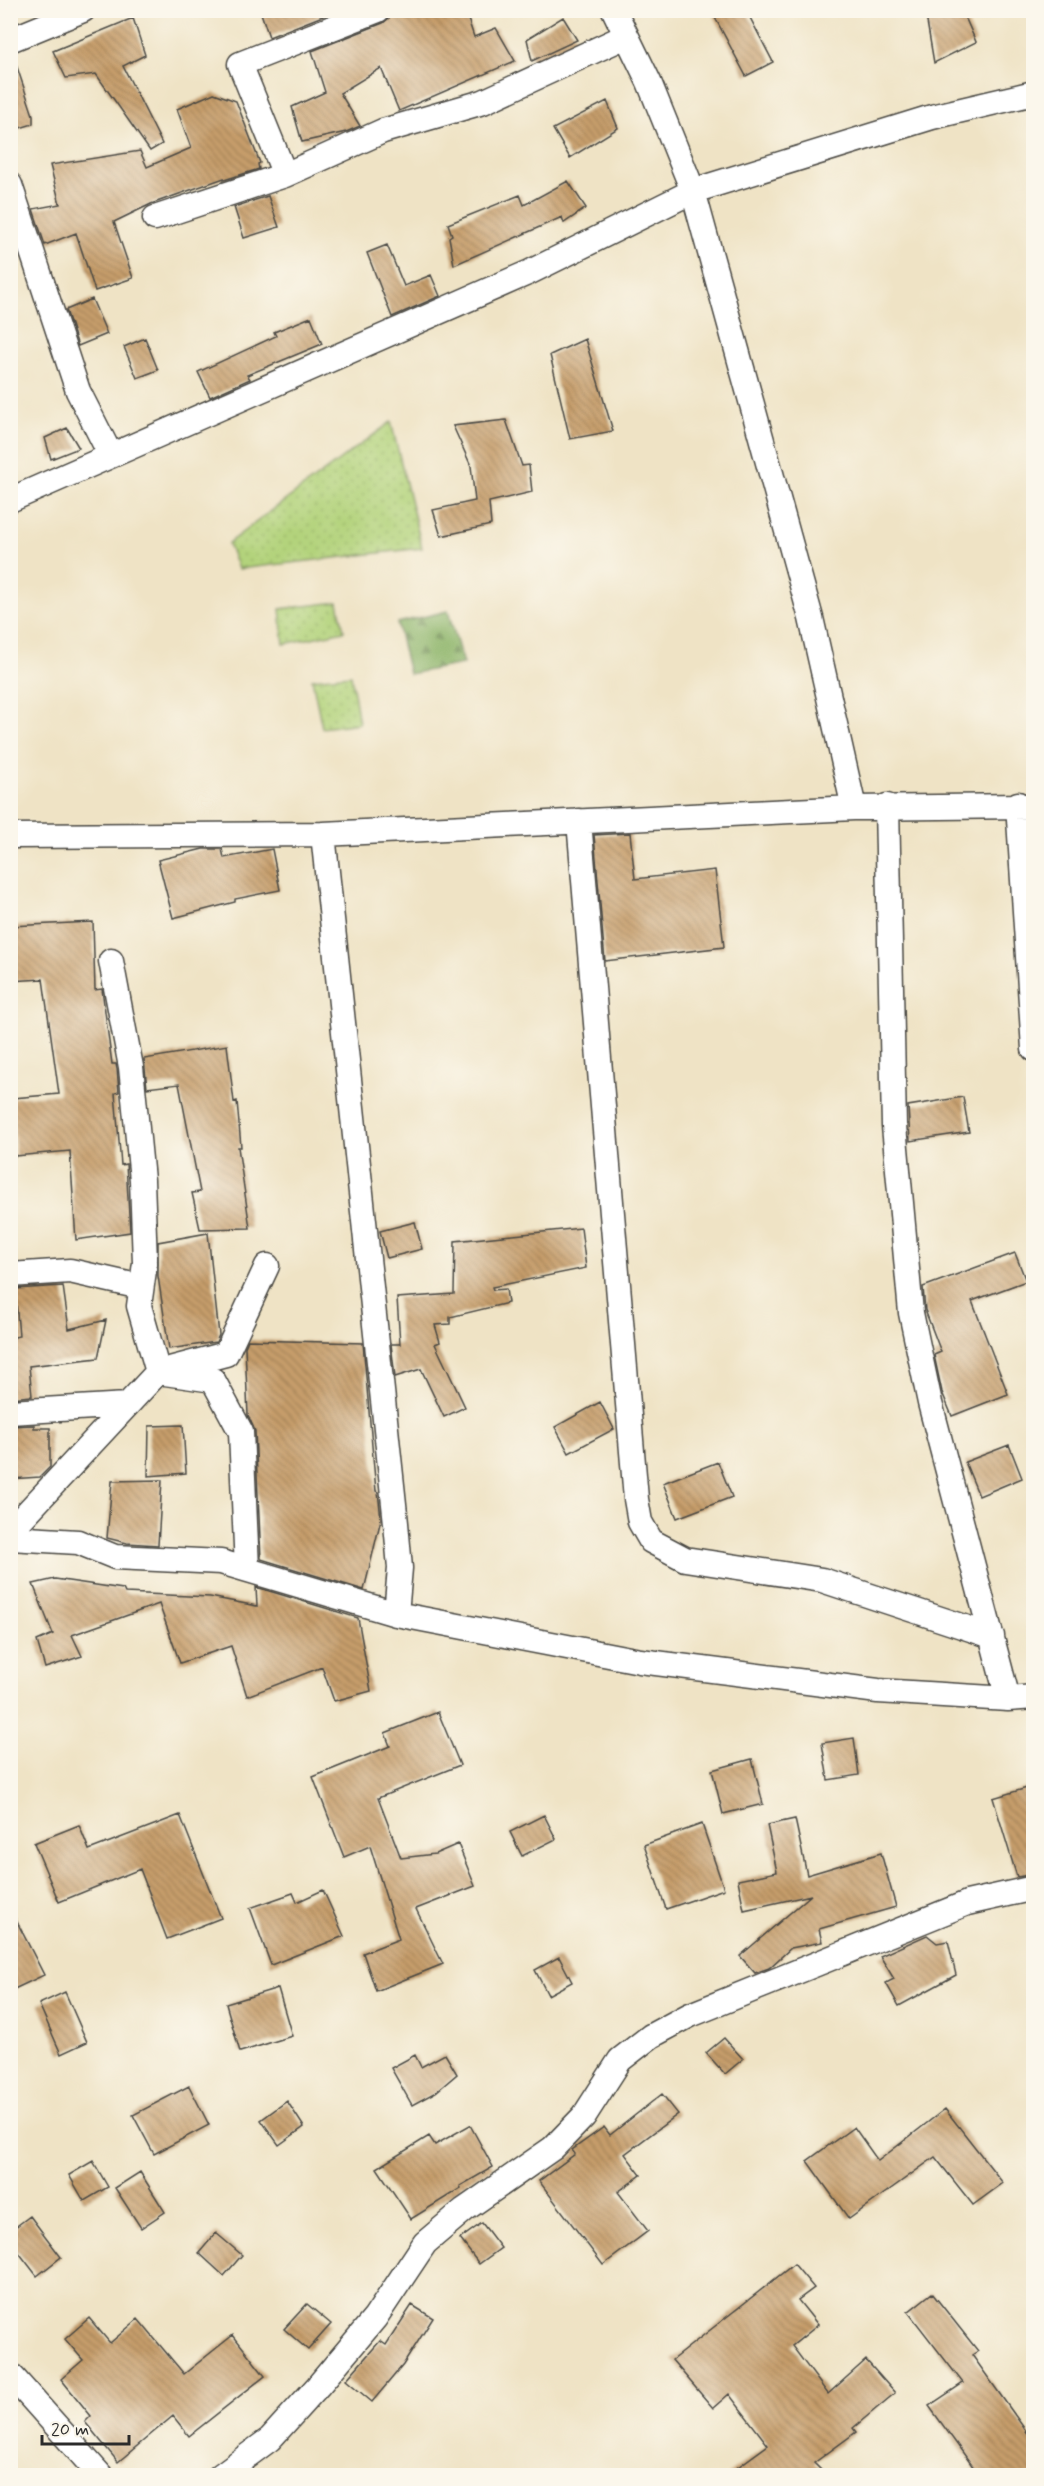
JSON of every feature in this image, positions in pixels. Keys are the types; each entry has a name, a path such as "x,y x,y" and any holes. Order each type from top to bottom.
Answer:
{"street":[{"path":"10,40 83,10"},
{"path":"285,175 240,64 378,10"},
{"path":"614,10 649,82 693,191 811,618 854,807"},
{"path":"155,218 285,175 382,131 483,102 626,36"},
{"path":"10,500 110,454 320,366 519,277 693,191 932,117 1034,93"},
{"path":"10,185 78,391 110,454"},
{"path":"10,836 323,834 854,807 1026,805 1034,1049"},
{"path":"886,806 894,1125 911,1313 930,1403 1008,1699"},
{"path":"579,821 634,1475 640,1522 651,1541 685,1558 822,1580 992,1636"},
{"path":"323,834 396,1523 400,1568 396,1614"},
{"path":"111,961 131,1067 140,1157 145,1263 139,1306 158,1372"},
{"path":"10,1531 158,1372 226,1354 267,1266"},
{"path":"10,1275 70,1271 141,1287"},
{"path":"158,1372 213,1380 241,1432 247,1569"},
{"path":"10,1412 127,1405"},
{"path":"10,1538 78,1542 115,1557 221,1562 396,1614 640,1661 878,1690 1008,1699 1034,1697"},
{"path":"220,2475 270,2439 318,2386 375,2318 401,2275 425,2243 464,2210 553,2148 571,2132 620,2060 651,2036 690,2015 967,1903 1034,1888"},
{"path":"10,2374 101,2475"}],"green space":[{"path":"391,422 422,548 238,569 228,543"},
{"path":"338,602 344,631 284,644 280,609"},
{"path":"448,611 463,664 409,674 397,623"},
{"path":"351,675 359,723 322,728 312,679"}],"building":[{"path":"260,10 338,10 269,37"},
{"path":"392,10 465,10 474,37 496,28 515,61 399,111 381,68 340,93 360,126 346,132 302,142 292,107 325,92 312,51 383,23 389,18"},
{"path":"711,10 746,10 773,62 746,76"},
{"path":"925,10 962,10 976,42 934,63"},
{"path":"563,17 577,40 532,61 527,39"},
{"path":"133,18 145,55 123,66 162,144 150,151 96,74 66,78 53,51"},
{"path":"10,61 15,61 33,115 33,124 10,131"},
{"path":"214,93 236,101 260,163 258,164 259,169 224,180 224,178 151,204 114,222 133,278 95,291 76,233 45,245 33,209 60,204 50,165 140,151 147,167 191,148 177,109"},
{"path":"607,101 618,128 570,158 553,129"},
{"path":"568,181 586,208 564,223 562,217 454,265 449,237 452,235 448,224 520,195 524,205"},
{"path":"268,196 279,227 244,238 234,207"},
{"path":"387,245 404,286 431,275 440,296 392,317 367,253"},
{"path":"92,299 107,334 78,346 66,310"},
{"path":"311,317 322,344 247,375 250,379 210,397 198,372 276,336 274,332"},
{"path":"145,338 158,370 137,378 124,347"},
{"path":"585,339 613,431 570,439 550,355"},
{"path":"506,420 522,466 529,465 532,492 489,502 491,525 441,536 433,510 475,501 471,466 453,426"},
{"path":"67,428 79,448 51,459 45,438"},
{"path":"630,833 635,879 715,870 724,947 605,961 594,835"},
{"path":"203,849 222,849 224,858 272,849 280,890 235,899 235,902 173,918 158,860"},
{"path":"93,922 95,990 102,989 112,1064 116,1064 117,1069 119,1092 115,1093 121,1165 126,1164 130,1232 76,1240 70,1151 15,1156 13,1098 59,1094 43,979 10,981 10,926"},
{"path":"227,1045 234,1102 237,1101 241,1147 238,1147 250,1228 200,1229 192,1193 200,1192 179,1084 147,1088 144,1059"},
{"path":"963,1097 969,1132 910,1141 908,1106"},
{"path":"415,1222 422,1249 387,1258 380,1231"},
{"path":"581,1228 586,1268 492,1287 493,1290 506,1289 508,1303 450,1317 450,1324 435,1325 440,1342 435,1344 465,1407 444,1417 421,1369 395,1377 391,1344 400,1344 397,1298 454,1294 455,1241"},
{"path":"208,1233 219,1335 216,1342 169,1349 158,1276 158,1242"},
{"path":"1015,1253 1026,1281 972,1301 1008,1394 952,1416 942,1392 934,1355 941,1352 925,1310 923,1287"},
{"path":"63,1286 69,1329 106,1320 98,1358 29,1366 32,1396 10,1398 10,1338 19,1336 15,1289"},
{"path":"248,1340 363,1343 376,1491 381,1519 364,1590 261,1559 255,1431 248,1415 245,1347"},
{"path":"600,1402 614,1429 569,1453 555,1427"},
{"path":"34,1425 34,1428 50,1428 50,1467 40,1477 10,1479 10,1426"},
{"path":"183,1425 186,1473 148,1476 149,1426"},
{"path":"1009,1445 1022,1478 979,1496 965,1462"},
{"path":"718,1462 732,1497 677,1518 663,1483"},
{"path":"162,1480 158,1545 127,1543 107,1538 112,1481"},
{"path":"55,1579 123,1589 125,1593 210,1597 257,1606 256,1587 358,1618 371,1691 334,1701 322,1667 247,1696 231,1646 180,1663 159,1604 72,1635 82,1656 45,1668 37,1641 53,1634 33,1584"},
{"path":"438,1712 460,1765 378,1798 401,1858 435,1854 458,1844 475,1886 416,1909 443,1964 376,1991 363,1953 399,1939 370,1846 344,1857 313,1777 390,1746 385,1733"},
{"path":"854,1738 859,1775 828,1780 822,1743"},
{"path":"752,1759 763,1804 723,1814 712,1770"},
{"path":"1027,1788 1034,1810 1034,1874 1017,1877 993,1798"},
{"path":"180,1815 221,1918 167,1939 140,1869 59,1902 34,1843 79,1825 89,1850"},
{"path":"544,1815 556,1839 522,1856 510,1832"},
{"path":"795,1819 807,1875 881,1853 896,1907 819,1929 822,1942 791,1948 769,1968 755,1973 740,1956 811,1895 744,1910 738,1880 777,1872 767,1825"},
{"path":"702,1824 724,1889 666,1909 644,1845"},
{"path":"323,1890 344,1936 271,1965 250,1908 293,1893 297,1902"},
{"path":"10,1908 44,1975 10,1991"},
{"path":"927,1935 937,1943 948,1941 956,1975 899,2006 886,1983 894,1979 880,1956"},
{"path":"559,1957 572,1982 548,1995 535,1970"},
{"path":"278,1988 292,2036 240,2052 226,2004"},
{"path":"65,1992 87,2042 61,2054 39,2004"},
{"path":"724,2038 743,2059 725,2074 706,2053"},
{"path":"445,2054 457,2074 436,2092 412,2105 391,2068 415,2055 421,2067"},
{"path":"189,2086 209,2125 154,2154 133,2115"},
{"path":"662,2094 678,2114 625,2154 641,2175 618,2192 648,2231 603,2265 539,2181 575,2154 572,2150 604,2127 610,2135"},
{"path":"287,2101 304,2127 279,2145 261,2120"},
{"path":"945,2109 1003,2183 973,2205 935,2157 849,2219 807,2161 854,2127 878,2161"},
{"path":"470,2125 493,2167 411,2219 377,2168 429,2136 435,2145"},
{"path":"93,2161 108,2187 84,2201 69,2175"},
{"path":"140,2172 165,2212 141,2228 115,2188"},
{"path":"30,2216 61,2257 37,2276 10,2241 10,2231"},
{"path":"482,2223 501,2248 479,2264 460,2239"},
{"path":"216,2233 242,2255 224,2276 199,2253"},
{"path":"794,2264 814,2288 798,2300 818,2325 792,2346 828,2394 866,2360 895,2393 853,2428 856,2432 814,2463 826,2475 727,2475 768,2445 729,2394 713,2408 672,2360"},
{"path":"932,2293 978,2351 972,2355 1034,2442 1034,2475 979,2475 929,2406 963,2383 908,2312"},
{"path":"307,2304 331,2324 308,2350 284,2329"},
{"path":"412,2305 433,2318 403,2365 372,2402 346,2380 380,2341 386,2345"},
{"path":"89,2318 110,2343 138,2319 184,2374 233,2335 265,2376 189,2436 173,2416 118,2462 85,2422 91,2416 61,2379 83,2360 65,2339"}]}
